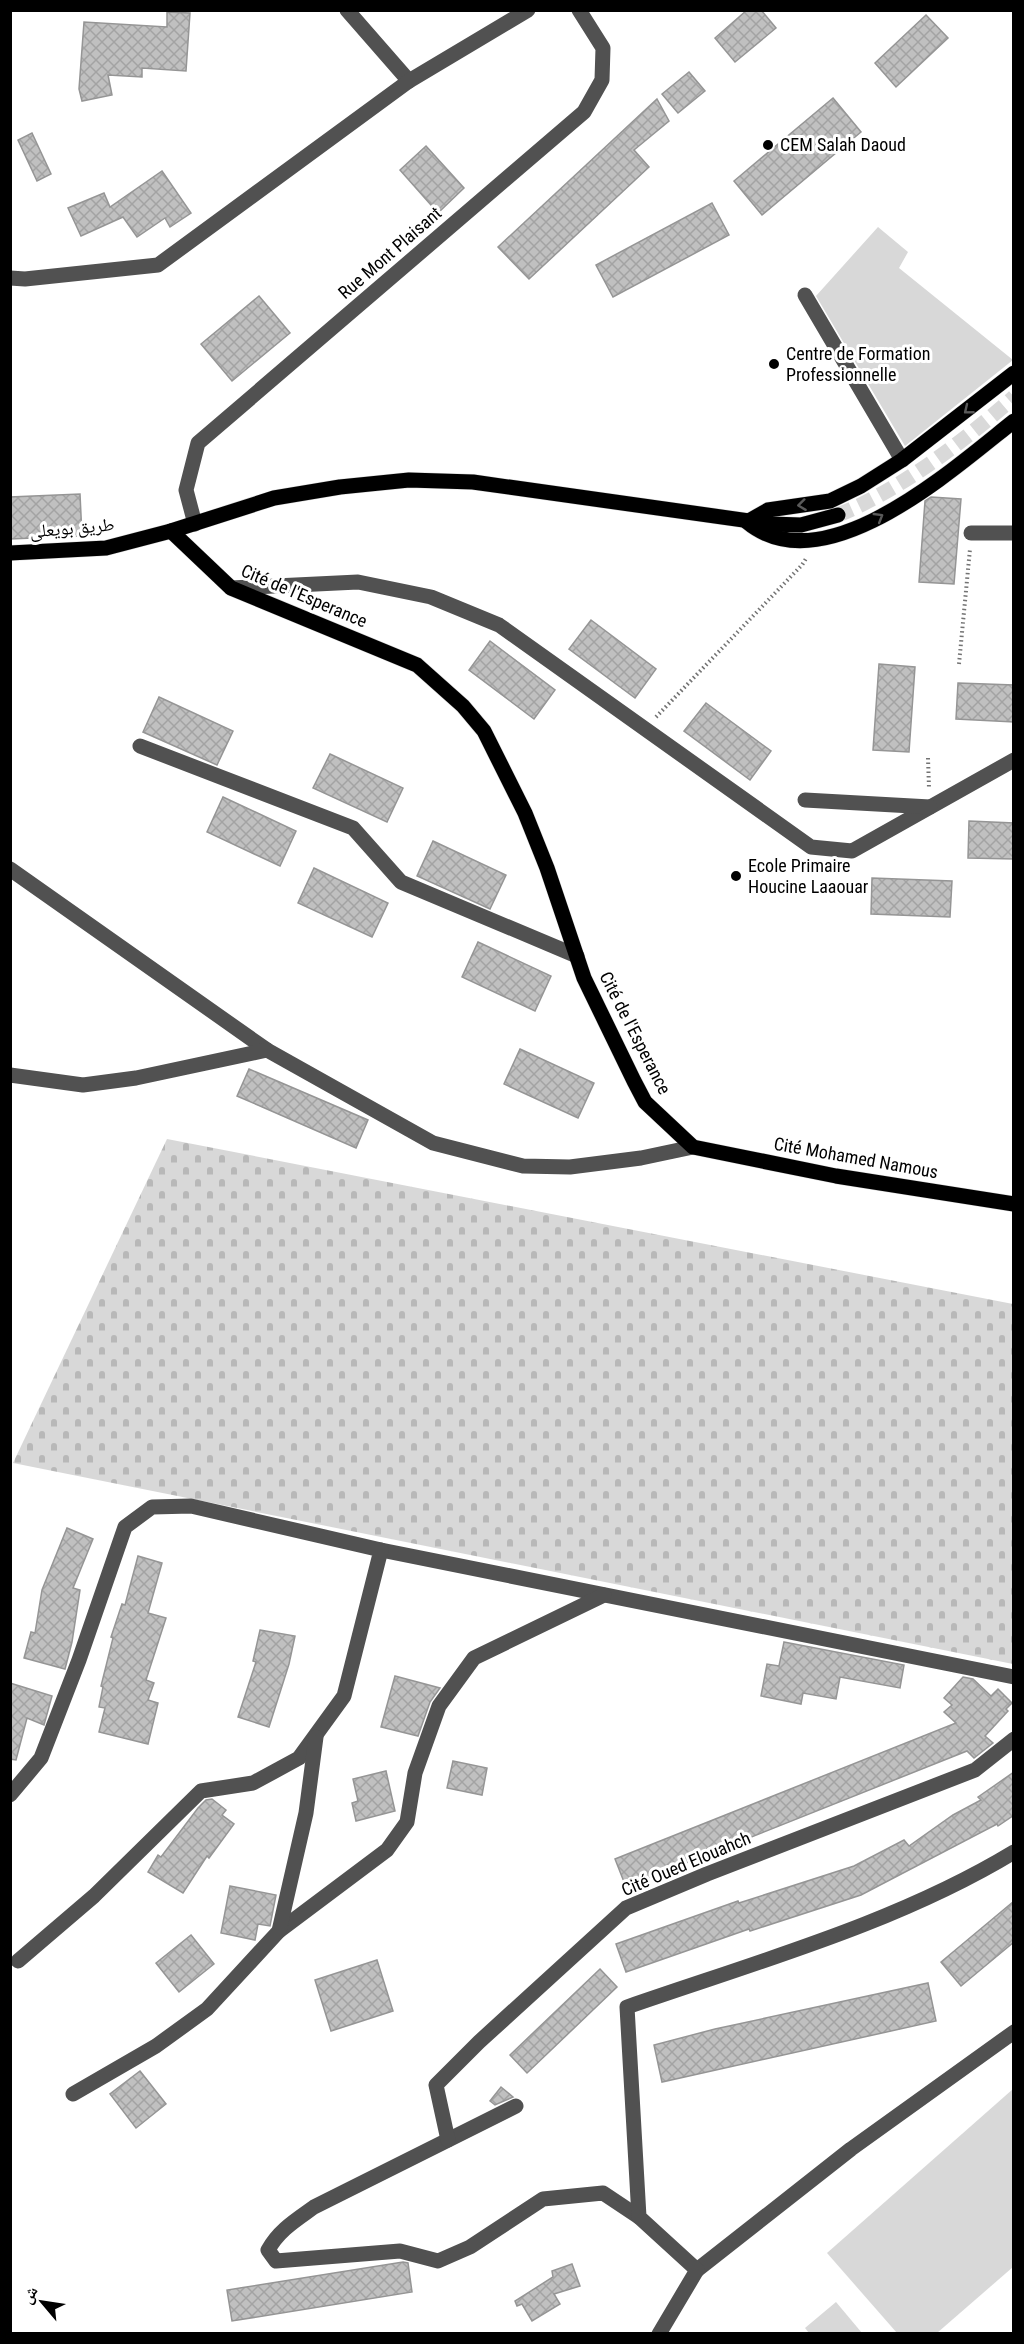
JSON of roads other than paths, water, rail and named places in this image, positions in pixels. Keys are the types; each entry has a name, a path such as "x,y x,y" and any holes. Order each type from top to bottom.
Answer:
{"main road":[{"path":"747,522 768,510 830,501 850,493 902,460 1014,373"},
{"path":"747,522 769,537 794,542 834,537 854,531 938,479 1014,421"},
{"path":"171,531 274,498 340,487 409,480 472,482 747,522 801,525 838,515"},
{"name":"طريق بويعلى","path":"10,553 106,548 171,531"},
{"name":"Cité de l'Esperance","path":"171,531 231,588 417,665 463,706 483,731 525,813 547,868 577,956 608,1030 645,1102 693,1147"},
{"name":"Cité Mohamed Namous","path":"693,1147 836,1176 1014,1204"}],"street":[{"path":"347,10 409,81"},
{"path":"10,278 25,279 158,265 409,81 528,10"},
{"name":"Rue Mont Plaisant","path":"195,524 186,490 198,443 585,112 602,80 603,48 579,10"},
{"path":"805,295 902,460"},
{"path":"971,533 1014,533"},
{"path":"231,588 358,582 431,597 500,625 811,848 852,851 1014,760"},
{"path":"140,747 353,828 400,882 577,956"},
{"path":"805,800 930,807"},
{"path":"10,869 267,1050 433,1143 522,1166 570,1167 641,1158 693,1147"},
{"path":"10,1075 83,1085 136,1078 267,1050"},
{"path":"10,1795 41,1758 79,1660 125,1527 152,1507 191,1506 381,1550 1014,1677"},
{"path":"18,1961 94,1896 201,1791 253,1783 299,1758 344,1696 381,1550"},
{"path":"73,2094 156,2046 207,2009 279,1931 387,1850 407,1822 415,1773 439,1706 474,1658 604,1595"},
{"path":"279,1931 306,1813 316,1734"},
{"name":"Cité Oued Elouahch","path":"448,2140 436,2085 479,2042 626,1908 707,1874 975,1770 1014,1739"},
{"path":"639,2217 627,2007 878,1920 1014,1852"},
{"path":"659,2334 697,2270 851,2149 1014,2032"},
{"path":"516,2106 314,2207 289,2224 274,2239 268,2250 276,2261 400,2251 438,2261 470,2247 543,2199 603,2193 639,2217 697,2270"}],"tunnel":[{"path":"838,515 907,479 952,448 1014,397"}],"place":[{"name":"CEM Salah Daoud","path":"768,145"},
{"name":"Centre de Formation Professionnelle","path":"774,364"},
{"name":"Ecole Primaire Houcine Laaouar","path":"736,876"}]}
